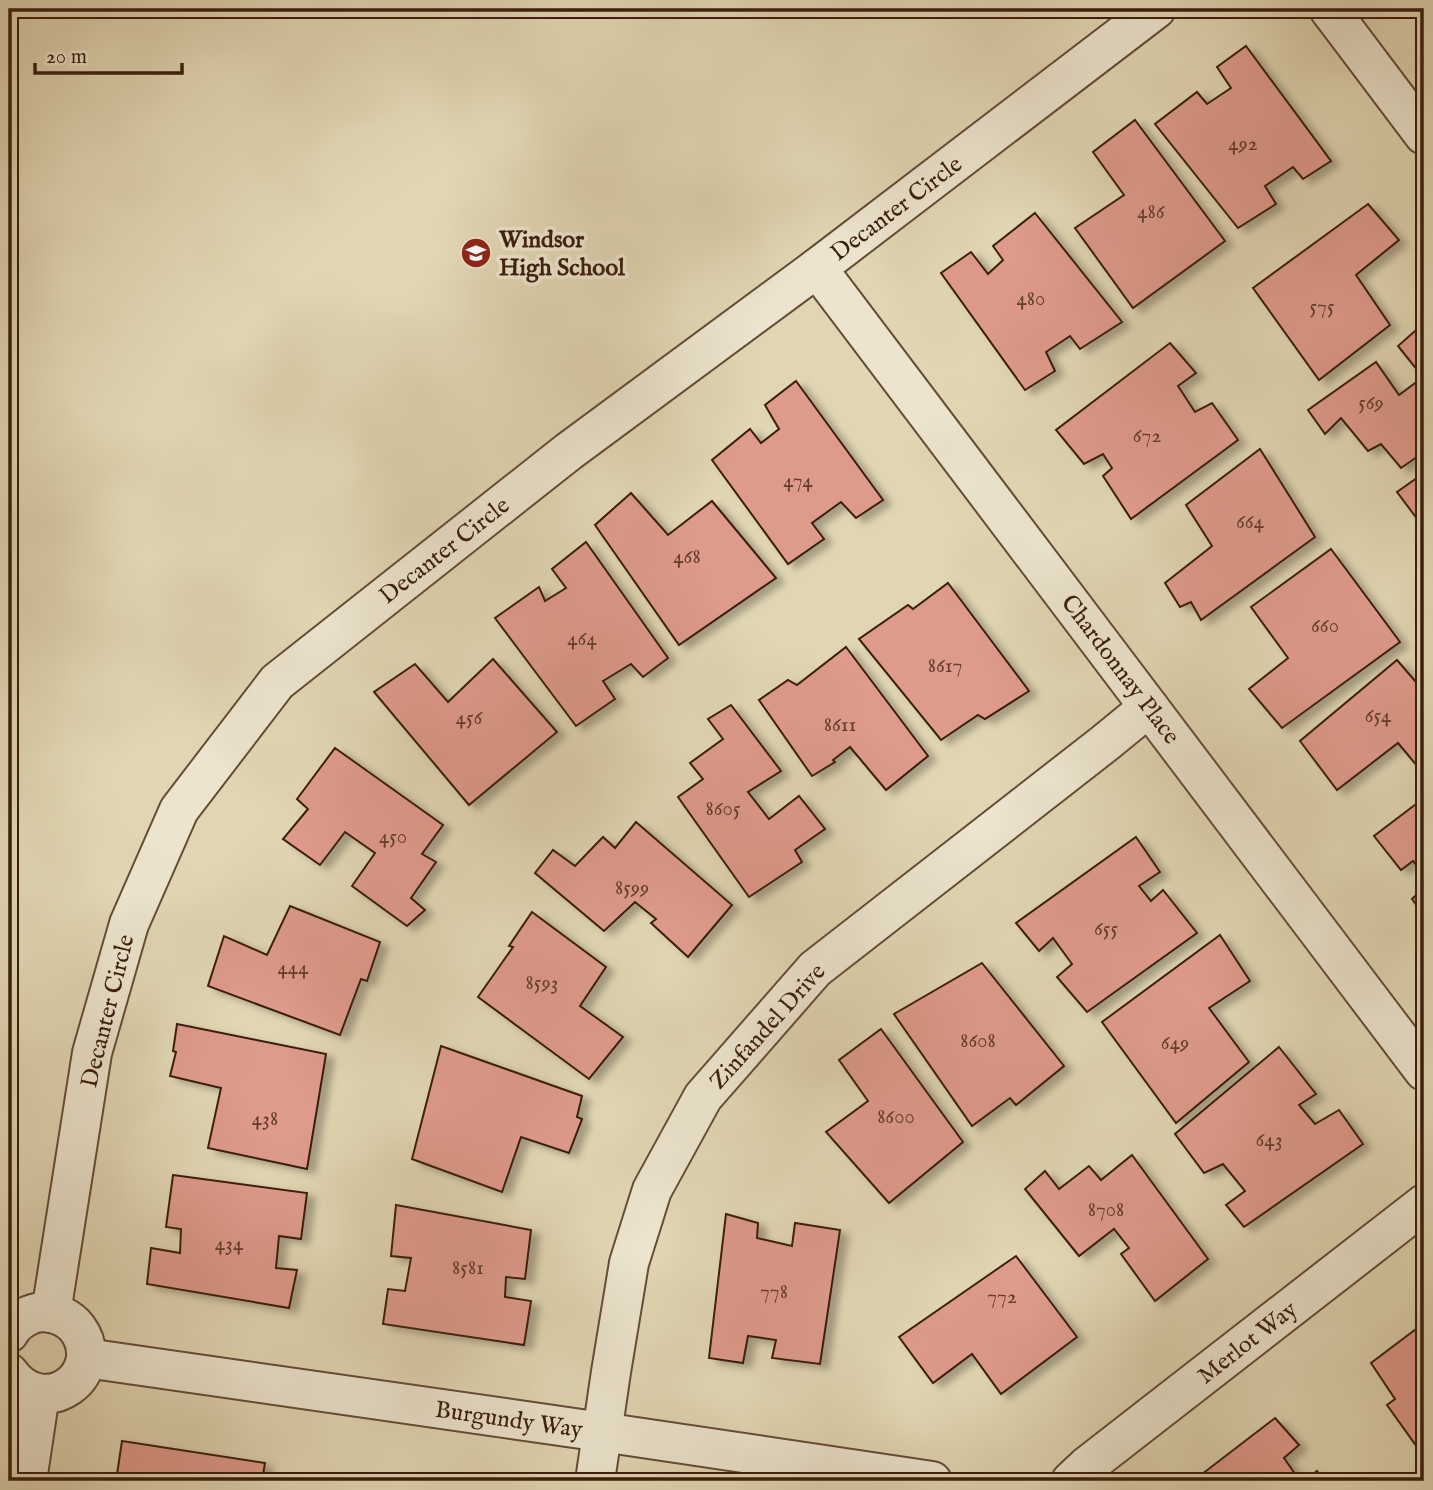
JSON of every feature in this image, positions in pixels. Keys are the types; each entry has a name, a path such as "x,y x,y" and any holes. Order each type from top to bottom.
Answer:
{"street":[{"name":"Decanter Circle","path":"51,1313 92,1053 129,924 179,810 277,682 568,452 817,268 1156,9"},
{"path":"1329,9 1424,135"},
{"name":"Chardonnay Place","path":"817,268 1424,1070"},
{"name":"Zinfandel Drive","path":"595,1481 629,1263 652,1190 703,1097 815,969 1149,707"},
{"name":"Merlot Way","path":"1071,1481 1424,1204"},
{"path":"9,1333 11,1328 29,1315 40,1312 64,1317 74,1324 81,1334 86,1359 75,1382 53,1394 28,1391 16,1383 9,1373"},
{"name":"Burgundy Way","path":"86,1359 932,1481"},
{"path":"27,1481 40,1394"}],"building":[{"path":"1246,46 1331,161 1303,179 1293,167 1265,186 1276,204 1238,228 1155,124 1197,92 1207,104 1231,88 1217,67"},
{"path":"1135,120 1225,241 1133,308 1075,228 1124,195 1093,152"},
{"path":"1368,204 1399,240 1356,275 1390,325 1319,380 1253,288"},
{"path":"1035,213 1122,322 1080,349 1070,336 1046,352 1055,371 1025,390 941,273 971,252 988,274 1003,260 993,246"},
{"path":"1424,323 1424,452 1401,468 1381,444 1368,451 1341,418 1325,434 1308,410 1376,362 1399,395 1423,377 1398,346"},
{"path":"1170,343 1196,373 1178,386 1195,412 1212,403 1238,440 1131,519 1103,476 1112,468 1103,454 1084,464 1056,430"},
{"path":"796,381 883,500 856,518 841,502 812,523 824,539 788,564 712,460 750,429 761,443 779,429 765,405"},
{"path":"1260,449 1315,537 1201,620 1191,602 1180,607 1165,583 1212,546 1186,505"},
{"path":"1424,473 1424,528 1397,492"},
{"path":"631,493 668,535 712,501 776,578 679,645 595,525"},
{"path":"586,542 668,658 643,677 631,664 603,681 615,699 576,726 495,618 539,587 545,601 566,588 552,569"},
{"path":"1331,549 1400,642 1282,728 1249,689 1288,658 1251,607"},
{"path":"948,583 1029,691 985,719 978,715 941,740 859,639 908,605 913,609"},
{"path":"846,647 928,756 886,790 850,747 833,760 835,762 812,776 759,700 788,680 797,685"},
{"path":"493,659 557,732 469,805 374,692 415,664 448,702"},
{"path":"1397,660 1421,688 1424,686 1424,772 1398,743 1337,790 1300,741"},
{"path":"731,705 781,771 748,792 769,819 799,796 825,829 795,850 802,862 749,897 678,797 703,779 690,763 723,739 708,719"},
{"path":"335,748 443,825 422,854 436,862 411,898 425,910 407,926 352,886 375,853 345,832 320,865 283,839 308,809 297,799"},
{"path":"1424,798 1424,875 1413,861 1401,870 1374,836"},
{"path":"636,822 732,905 688,957 651,923 656,919 635,902 604,931 535,873 553,850 575,866 603,837 615,848"},
{"path":"1136,837 1160,872 1139,886 1151,901 1163,890 1197,933 1087,1012 1057,977 1072,964 1053,938 1039,951 1016,923"},
{"path":"1424,888 1424,916 1412,899"},
{"path":"290,906 380,942 367,981 361,979 340,1035 208,986 224,936 267,955"},
{"path":"532,912 606,967 580,1006 623,1037 589,1079 478,997 513,947 509,946"},
{"path":"1220,935 1250,981 1209,1008 1249,1062 1176,1123 1102,1022"},
{"path":"982,963 1064,1066 1016,1105 1010,1098 972,1126 894,1014"},
{"path":"177,1024 326,1054 307,1169 208,1148 221,1088 170,1076 176,1052 173,1051"},
{"path":"881,1029 963,1142 889,1203 826,1132 868,1101 839,1060"},
{"path":"441,1046 582,1096 577,1117 582,1119 569,1153 521,1137 502,1192 412,1159"},
{"path":"1279,1047 1316,1094 1299,1105 1315,1124 1339,1110 1363,1144 1244,1227 1226,1205 1245,1191 1223,1164 1204,1173 1175,1134"},
{"path":"1132,1155 1208,1259 1155,1301 1121,1254 1129,1248 1114,1229 1079,1256 1025,1189 1045,1171 1059,1189 1089,1166 1101,1180"},
{"path":"173,1175 307,1193 301,1239 279,1236 276,1268 297,1270 289,1308 147,1284 151,1248 180,1253 181,1229 166,1227"},
{"path":"396,1205 531,1230 525,1279 506,1277 505,1297 531,1301 524,1345 383,1324 388,1289 405,1291 411,1258 391,1256"},
{"path":"726,1214 758,1223 757,1238 792,1246 795,1223 840,1230 820,1364 772,1358 776,1340 748,1336 743,1363 709,1358"},
{"path":"1016,1256 1077,1337 1001,1394 972,1354 933,1383 899,1337"},
{"path":"1424,1323 1422,1454 1387,1405 1395,1399 1371,1363"},
{"path":"1275,1418 1299,1445 1284,1458 1300,1481 1193,1481"},
{"path":"122,1441 265,1463 262,1481 116,1481"},
{"path":"1317,1471 1325,1481 1305,1481"},
{"path":"360,1477 394,1481 360,1481"}],"place":[{"name":"Windsor High School","path":"476,253"}]}
